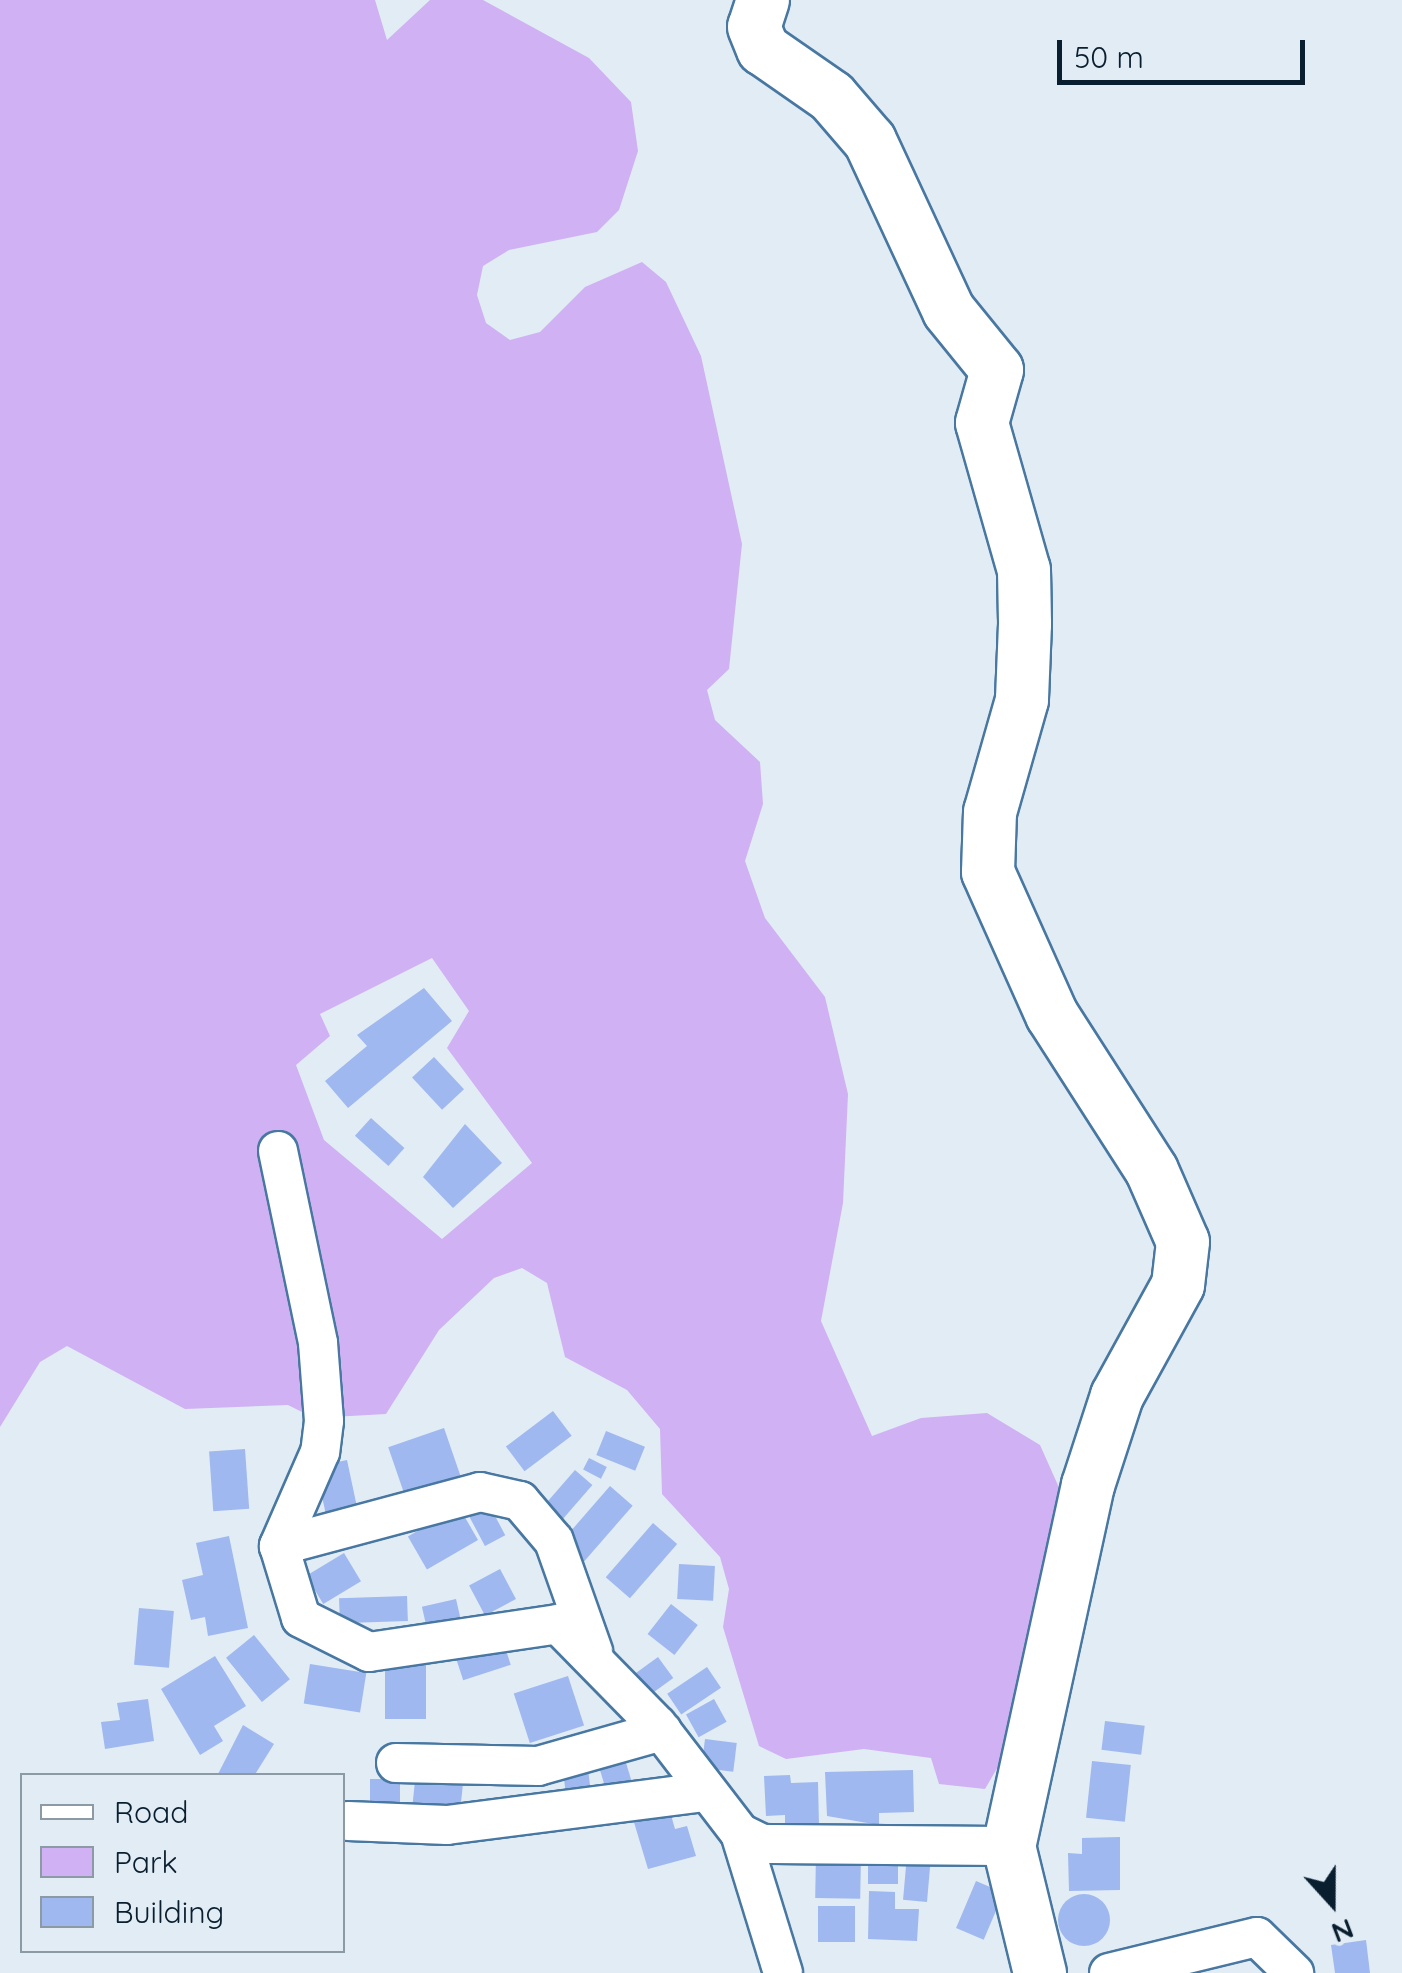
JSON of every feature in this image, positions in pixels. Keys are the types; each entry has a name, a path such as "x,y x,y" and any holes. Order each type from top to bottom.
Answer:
{"street":[{"path":"762,0 754,27 763,49 832,97 870,141 948,311 997,370 982,423 1024,570 1024,624 1022,700 990,812 988,872 1052,1016 1152,1170 1184,1242 1178,1286 1117,1396 1088,1485 1010,1846 1040,1973"},
{"path":"278,1151 324,1421 320,1452 279,1546 301,1618 340,1645 369,1652 558,1624 594,1654 662,1731 740,1833 783,1973"},
{"path":"279,1546 480,1492 520,1500 554,1541 594,1654"},
{"path":"396,1763 538,1766 662,1731"},
{"path":"348,1821 447,1825 705,1792"},
{"path":"740,1833 764,1844 1010,1846"},
{"path":"1108,1973 1257,1937 1294,1973"}],"green space":[{"path":"0,0 375,0 387,40 430,0 483,0 589,58 631,102 638,151 619,210 597,232 509,250 483,266 477,295 486,323 510,340 540,332 585,287 642,262 666,282 701,356 742,544 729,669 707,690 715,720 760,762 763,804 745,861 765,918 825,997 848,1094 843,1203 821,1321 872,1436 921,1418 987,1413 1040,1445 1065,1501 1003,1758 985,1789 939,1784 931,1758 864,1749 786,1759 759,1746 723,1627 729,1589 720,1557 662,1494 660,1429 627,1390 565,1357 547,1283 522,1268 494,1278 439,1330 386,1414 314,1418 288,1405 185,1409 67,1346 40,1362 0,1427","holes":["432,958 469,1011 447,1048 532,1163 442,1239 324,1140 296,1065 330,1036 320,1014"]}],"building":[{"path":"424,988 452,1021 348,1108 325,1081 367,1046 357,1035"},
{"path":"434,1057 464,1089 442,1110 412,1077"},
{"path":"371,1118 404,1148 388,1166 355,1136"},
{"path":"465,1124 502,1163 453,1208 423,1177"},
{"path":"553,1411 572,1436 525,1471 506,1447"},
{"path":"444,1428 460,1475 404,1494 388,1447"},
{"path":"606,1431 645,1447 635,1471 596,1455"},
{"path":"245,1449 249,1509 213,1511 209,1452"},
{"path":"589,1458 607,1467 601,1479 583,1470"},
{"path":"347,1460 357,1507 326,1514 316,1467"},
{"path":"575,1470 592,1485 553,1530 536,1515"},
{"path":"610,1486 633,1506 580,1566 558,1546"},
{"path":"486,1499 505,1535 485,1546 466,1510"},
{"path":"459,1507 478,1540 427,1569 408,1537"},
{"path":"653,1523 677,1544 630,1598 606,1577"},
{"path":"229,1536 248,1628 208,1636 205,1617 191,1620 182,1580 203,1575 196,1543"},
{"path":"344,1553 361,1581 323,1604 306,1576"},
{"path":"679,1564 715,1566 713,1601 677,1599"},
{"path":"500,1569 516,1599 485,1615 469,1585"},
{"path":"407,1596 408,1621 340,1623 339,1598"},
{"path":"456,1599 461,1620 427,1628 422,1607"},
{"path":"671,1604 698,1625 674,1655 648,1634"},
{"path":"139,1608 174,1611 169,1668 134,1665"},
{"path":"254,1635 290,1679 262,1702 226,1658"},
{"path":"503,1641 511,1665 463,1680 455,1656"},
{"path":"215,1656 246,1706 214,1726 223,1741 200,1755 161,1689"},
{"path":"658,1657 673,1678 650,1695 635,1674"},
{"path":"385,1663 426,1663 426,1719 385,1719"},
{"path":"310,1664 366,1673 360,1712 304,1704"},
{"path":"707,1667 721,1688 681,1715 667,1694"},
{"path":"568,1676 584,1725 530,1743 514,1694"},
{"path":"148,1699 154,1741 105,1749 101,1722 120,1720 117,1703"},
{"path":"714,1699 727,1722 699,1737 686,1715"},
{"path":"1105,1721 1145,1726 1141,1755 1101,1750"},
{"path":"243,1725 274,1744 256,1773 219,1773"},
{"path":"705,1739 737,1743 733,1772 701,1768"},
{"path":"623,1753 634,1788 608,1796 597,1761"},
{"path":"1092,1761 1131,1765 1125,1822 1086,1818"},
{"path":"588,1769 591,1792 566,1795 563,1772"},
{"path":"913,1770 914,1812 879,1813 879,1825 827,1816 825,1772"},
{"path":"790,1775 791,1783 818,1782 819,1826 785,1827 785,1815 766,1816 764,1776"},
{"path":"370,1779 400,1779 400,1809 370,1809"},
{"path":"415,1781 463,1786 460,1816 412,1811"},
{"path":"669,1808 675,1829 687,1826 696,1856 648,1869 633,1819"},
{"path":"1120,1837 1120,1890 1069,1891 1068,1853 1082,1854 1082,1838"},
{"path":"816,1853 861,1854 860,1899 815,1898"},
{"path":"907,1855 931,1857 927,1902 903,1900"},
{"path":"868,1861 898,1861 898,1884 868,1884"},
{"path":"976,1881 1004,1893 984,1940 956,1928"},
{"path":"869,1891 895,1892 895,1909 919,1909 917,1941 868,1939"},
{"path":"1084,1894 1102,1902 1110,1920 1102,1938 1084,1946 1066,1938 1058,1920 1066,1902"},
{"path":"818,1906 855,1906 855,1942 818,1942"},
{"path":"1366,1940 1370,1973 1335,1973 1331,1945"}]}
